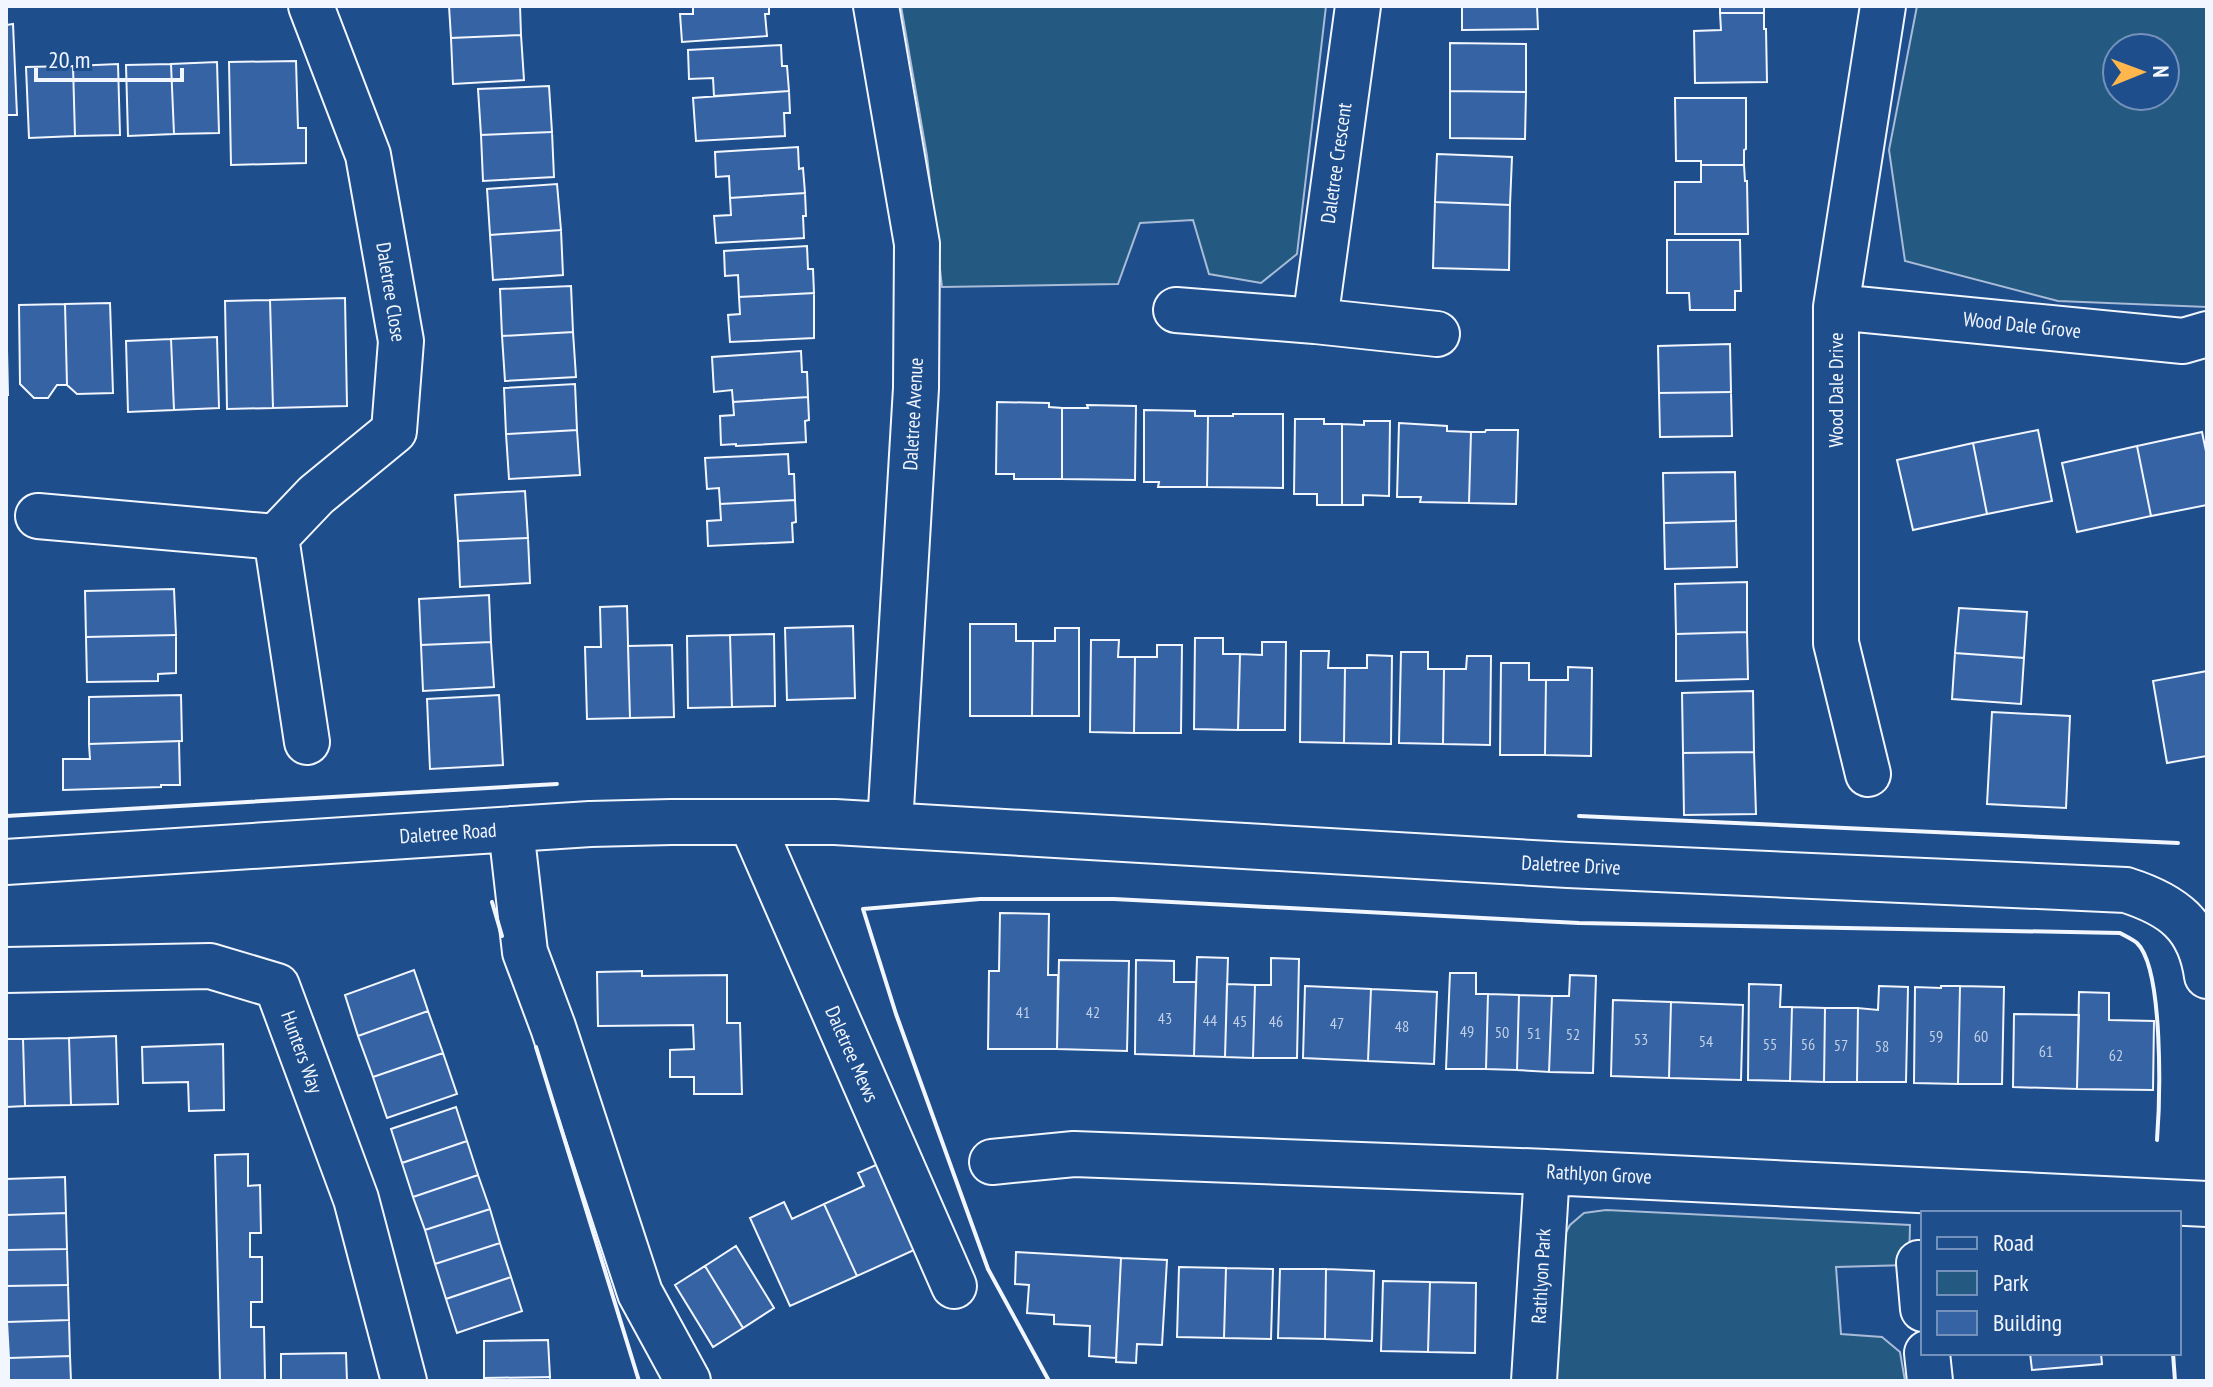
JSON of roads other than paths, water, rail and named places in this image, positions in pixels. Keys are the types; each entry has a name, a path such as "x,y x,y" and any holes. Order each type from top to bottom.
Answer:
{"street":[{"name":"Daletree Close","path":"276,537 316,495 394,431 401,341 368,155 311,6"},
{"name":"Daletree Avenue","path":"876,6 917,244 916,388 890,825"},
{"name":"Daletree Crescent","path":"1315,321 1358,6"},
{"name":"Wood Dale Drive","path":"1868,774 1836,643 1836,307 1883,6"},
{"name":"Wood Dale Grove","path":"1836,307 2183,341 2207,334"},
{"path":"1176,310 1437,334"},
{"path":"38,516 276,537 307,742"},
{"name":"Daletree Road","path":"6,862 644,822 890,825"},
{"name":"Daletree Mews","path":"751,822 954,1286"},
{"name":"Daletree Drive","path":"890,825 1552,864 2126,890 2149,897 2182,919 2196,938 2207,976"},
{"path":"511,829 525,952 553,1027 640,1293 688,1381"},
{"name":"Hunters Way","path":"6,970 210,966 277,986 356,1199 404,1381"},
{"name":"Rathlyon Grove","path":"992,1162 1074,1154 1547,1172 2207,1204"},
{"name":"Rathlyon Park","path":"1534,1381 1547,1172"},
{"path":"1919,1263 1921,1286"},
{"path":"1927,1355 1930,1381"}]}
